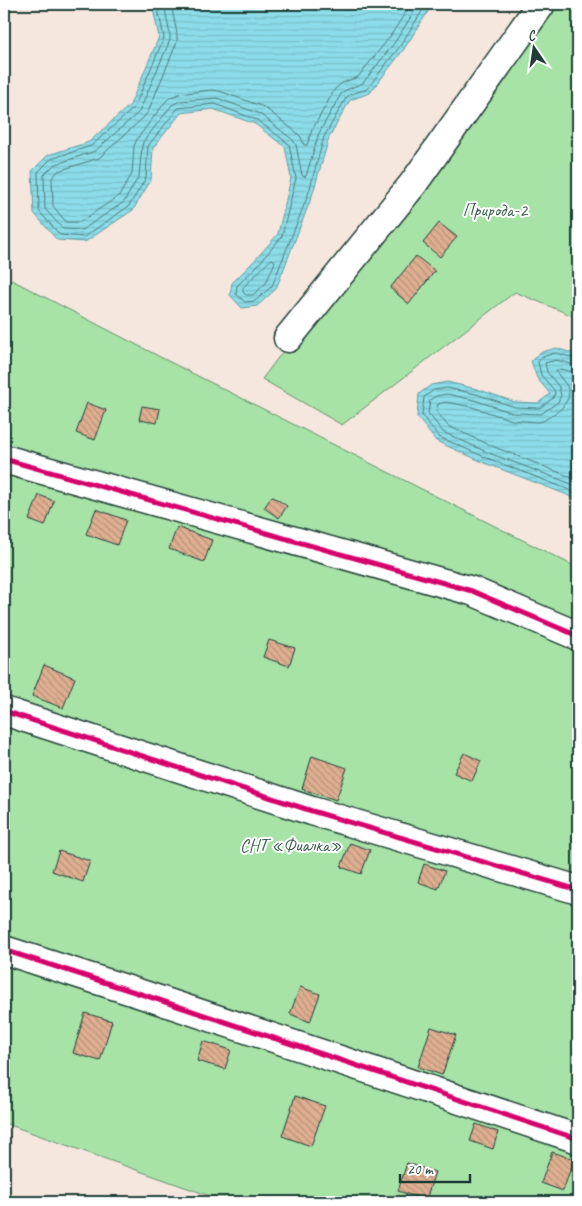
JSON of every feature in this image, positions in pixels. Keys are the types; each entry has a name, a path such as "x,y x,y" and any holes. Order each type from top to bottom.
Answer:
{"street":[{"path":"288,338 413,184 541,4"},
{"path":"4,460 472,591 578,636"},
{"path":"4,710 312,811 578,890"},
{"path":"4,950 578,1139"}],"green space":[{"name":"Природа-2","path":"547,4 578,4 578,318 515,292 342,425 262,379"},
{"name":"СНТ «Фиалка»","path":"4,276 578,568 578,1202 227,1202 4,1123"}],"water":[{"path":"152,4 431,4 404,49 370,93 350,100 329,138 312,196 276,289 257,306 242,308 230,295 232,283 278,234 291,178 285,147 255,124 213,109 181,113 153,148 151,180 133,210 85,242 57,240 34,213 32,171 48,155 89,142 130,105 159,37"},
{"path":"556,348 578,355 578,501 436,441 417,417 419,394 431,385 447,382 477,389 515,402 538,403 550,394 537,378 531,361 539,353"}],"building":[{"path":"439,223 457,237 440,257 423,243"},
{"path":"416,256 435,271 409,304 390,288"},
{"path":"87,403 106,410 95,440 76,433"},
{"path":"142,406 160,409 157,423 139,420"},
{"path":"39,495 54,501 45,526 29,520"},
{"path":"272,496 287,506 279,518 264,508"},
{"path":"96,509 126,520 117,545 86,534"},
{"path":"177,527 212,540 204,562 169,549"},
{"path":"269,640 295,648 289,666 263,657"},
{"path":"44,665 75,678 63,708 32,696"},
{"path":"464,753 481,761 472,781 454,773"},
{"path":"312,756 347,768 336,800 302,789"},
{"path":"350,843 370,850 361,874 341,867"},
{"path":"59,851 90,861 83,882 52,871"},
{"path":"424,864 445,871 438,889 418,882"},
{"path":"300,987 320,994 310,1022 290,1014"},
{"path":"85,1013 112,1021 100,1061 73,1053"},
{"path":"431,1027 456,1035 442,1075 418,1067"},
{"path":"203,1041 231,1050 225,1069 197,1061"},
{"path":"295,1096 325,1106 311,1146 282,1136"},
{"path":"476,1124 498,1132 493,1149 470,1141"},
{"path":"552,1152 574,1159 563,1191 541,1183"},
{"path":"407,1163 435,1172 426,1200 398,1191"}],"cycle path":[{"path":"4,459 472,591 578,636"},
{"path":"4,711 312,811 578,890"},
{"path":"4,950 578,1139"}]}
